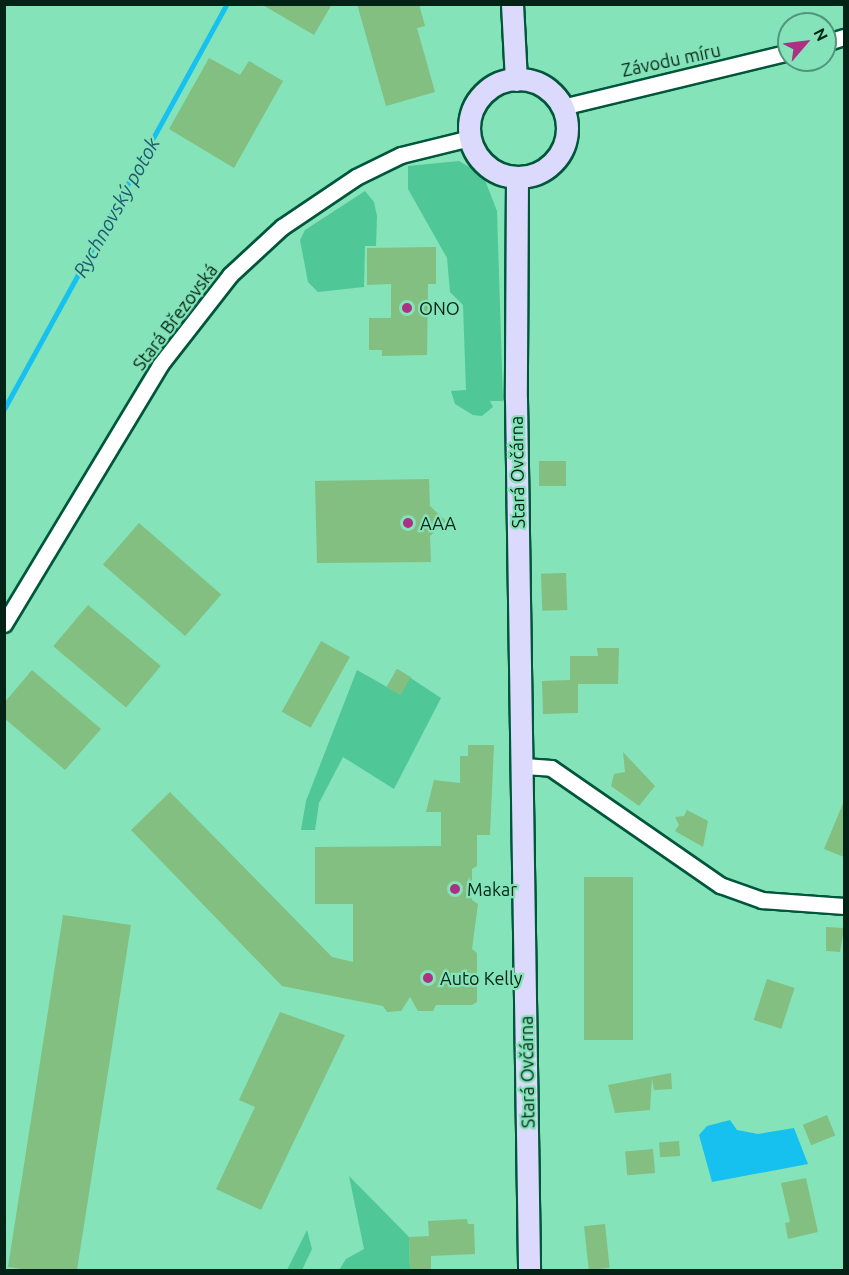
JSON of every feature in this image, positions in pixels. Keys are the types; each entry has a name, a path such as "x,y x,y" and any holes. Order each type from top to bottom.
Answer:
{"main road":[{"path":"512,4 516,80"},
{"path":"516,80 545,88 562,106 567,132 561,152 543,171 517,177 489,167 478,156 470,138 471,117 480,98 496,85 516,80"},
{"name":"Stará Ovčárna","path":"517,177 516,399 524,766 529,1270"}],"street":[{"name":"Závodu míru","path":"562,106 777,55"},
{"name":"Stará Březovská","path":"4,624 160,365 230,275 282,227 356,177 401,155 470,138"},
{"path":"524,766 550,768 720,885 762,900 844,906"}],"green space":[{"path":"459,161 483,175 497,211 503,401 490,401 493,407 482,416 473,415 455,404 451,391 466,390 463,305 450,292 447,258 408,189 408,166"},
{"path":"365,191 374,202 377,216 376,246 365,246 364,287 318,292 308,282 300,240 305,230"},
{"path":"397,669 441,698 394,789 343,757 319,803 315,830 301,830 306,801 357,670 387,687"},
{"path":"349,1176 409,1237 410,1270 339,1270 346,1259 364,1249"},
{"path":"307,1230 312,1249 302,1270 287,1270"}],"water":[{"path":"730,1120 737,1130 758,1134 794,1128 808,1164 712,1182 699,1135 707,1126"}],"building":[{"path":"261,4 332,4 314,35"},
{"path":"357,4 419,4 425,26 417,28 435,92 386,106"},
{"path":"209,58 240,75 249,61 283,81 234,168 169,129"},
{"path":"436,247 436,284 428,284 427,355 382,356 382,350 369,350 369,318 391,318 391,284 367,285 367,248"},
{"path":"539,461 566,461 566,486 539,486"},
{"path":"429,479 430,506 446,521 430,536 431,562 317,563 315,481"},
{"path":"139,523 221,595 185,636 103,565"},
{"path":"566,573 567,610 542,611 541,574"},
{"path":"88,605 161,666 126,707 53,646"},
{"path":"321,641 350,657 311,728 282,712"},
{"path":"597,648 619,648 618,684 578,684 578,713 543,714 542,681 570,680 570,656 598,656"},
{"path":"397,669 411,677 400,695 386,687"},
{"path":"32,670 101,729 65,770 4,718 4,703"},
{"path":"468,745 494,745 490,835 477,835 477,866 472,869 472,900 478,904 472,949 477,953 477,1002 472,1005 436,1005 433,1011 418,1011 410,997 401,1011 387,1012 383,1006 282,986 131,830 170,792 332,957 353,962 353,904 315,904 315,847 441,846 441,812 426,812 434,780 460,783 460,756 468,756"},
{"path":"623,752 655,786 639,806 611,786 614,774 625,772"},
{"path":"844,801 844,857 824,849"},
{"path":"687,810 708,821 703,847 675,831 679,825 675,817 684,816"},
{"path":"584,877 633,877 633,1040 584,1040"},
{"path":"63,915 131,925 77,1270 29,1270 8,1267"},
{"path":"826,927 844,928 840,952 826,951"},
{"path":"767,979 795,988 781,1029 754,1020"},
{"path":"280,1012 345,1035 261,1210 216,1189 255,1107 239,1100"},
{"path":"671,1073 672,1089 654,1090 652,1078 650,1110 615,1113 608,1085"},
{"path":"827,1115 835,1135 811,1145 803,1125"},
{"path":"679,1141 680,1156 660,1157 659,1142"},
{"path":"653,1149 655,1173 627,1175 625,1151"},
{"path":"806,1178 818,1232 788,1239 785,1223 790,1222 781,1183"},
{"path":"467,1219 468,1224 474,1224 475,1254 431,1256 431,1270 410,1270 409,1237 429,1236 428,1221"},
{"path":"605,1224 610,1268 589,1270 584,1226"}],"waterway":[{"name":"Rychnovský potok","path":"4,409 227,4"}],"place":[{"name":"ONO","path":"407,308"},
{"name":"AAA","path":"408,523"},
{"name":"Makar","path":"455,889"},
{"name":"Auto Kelly","path":"428,978"}]}
